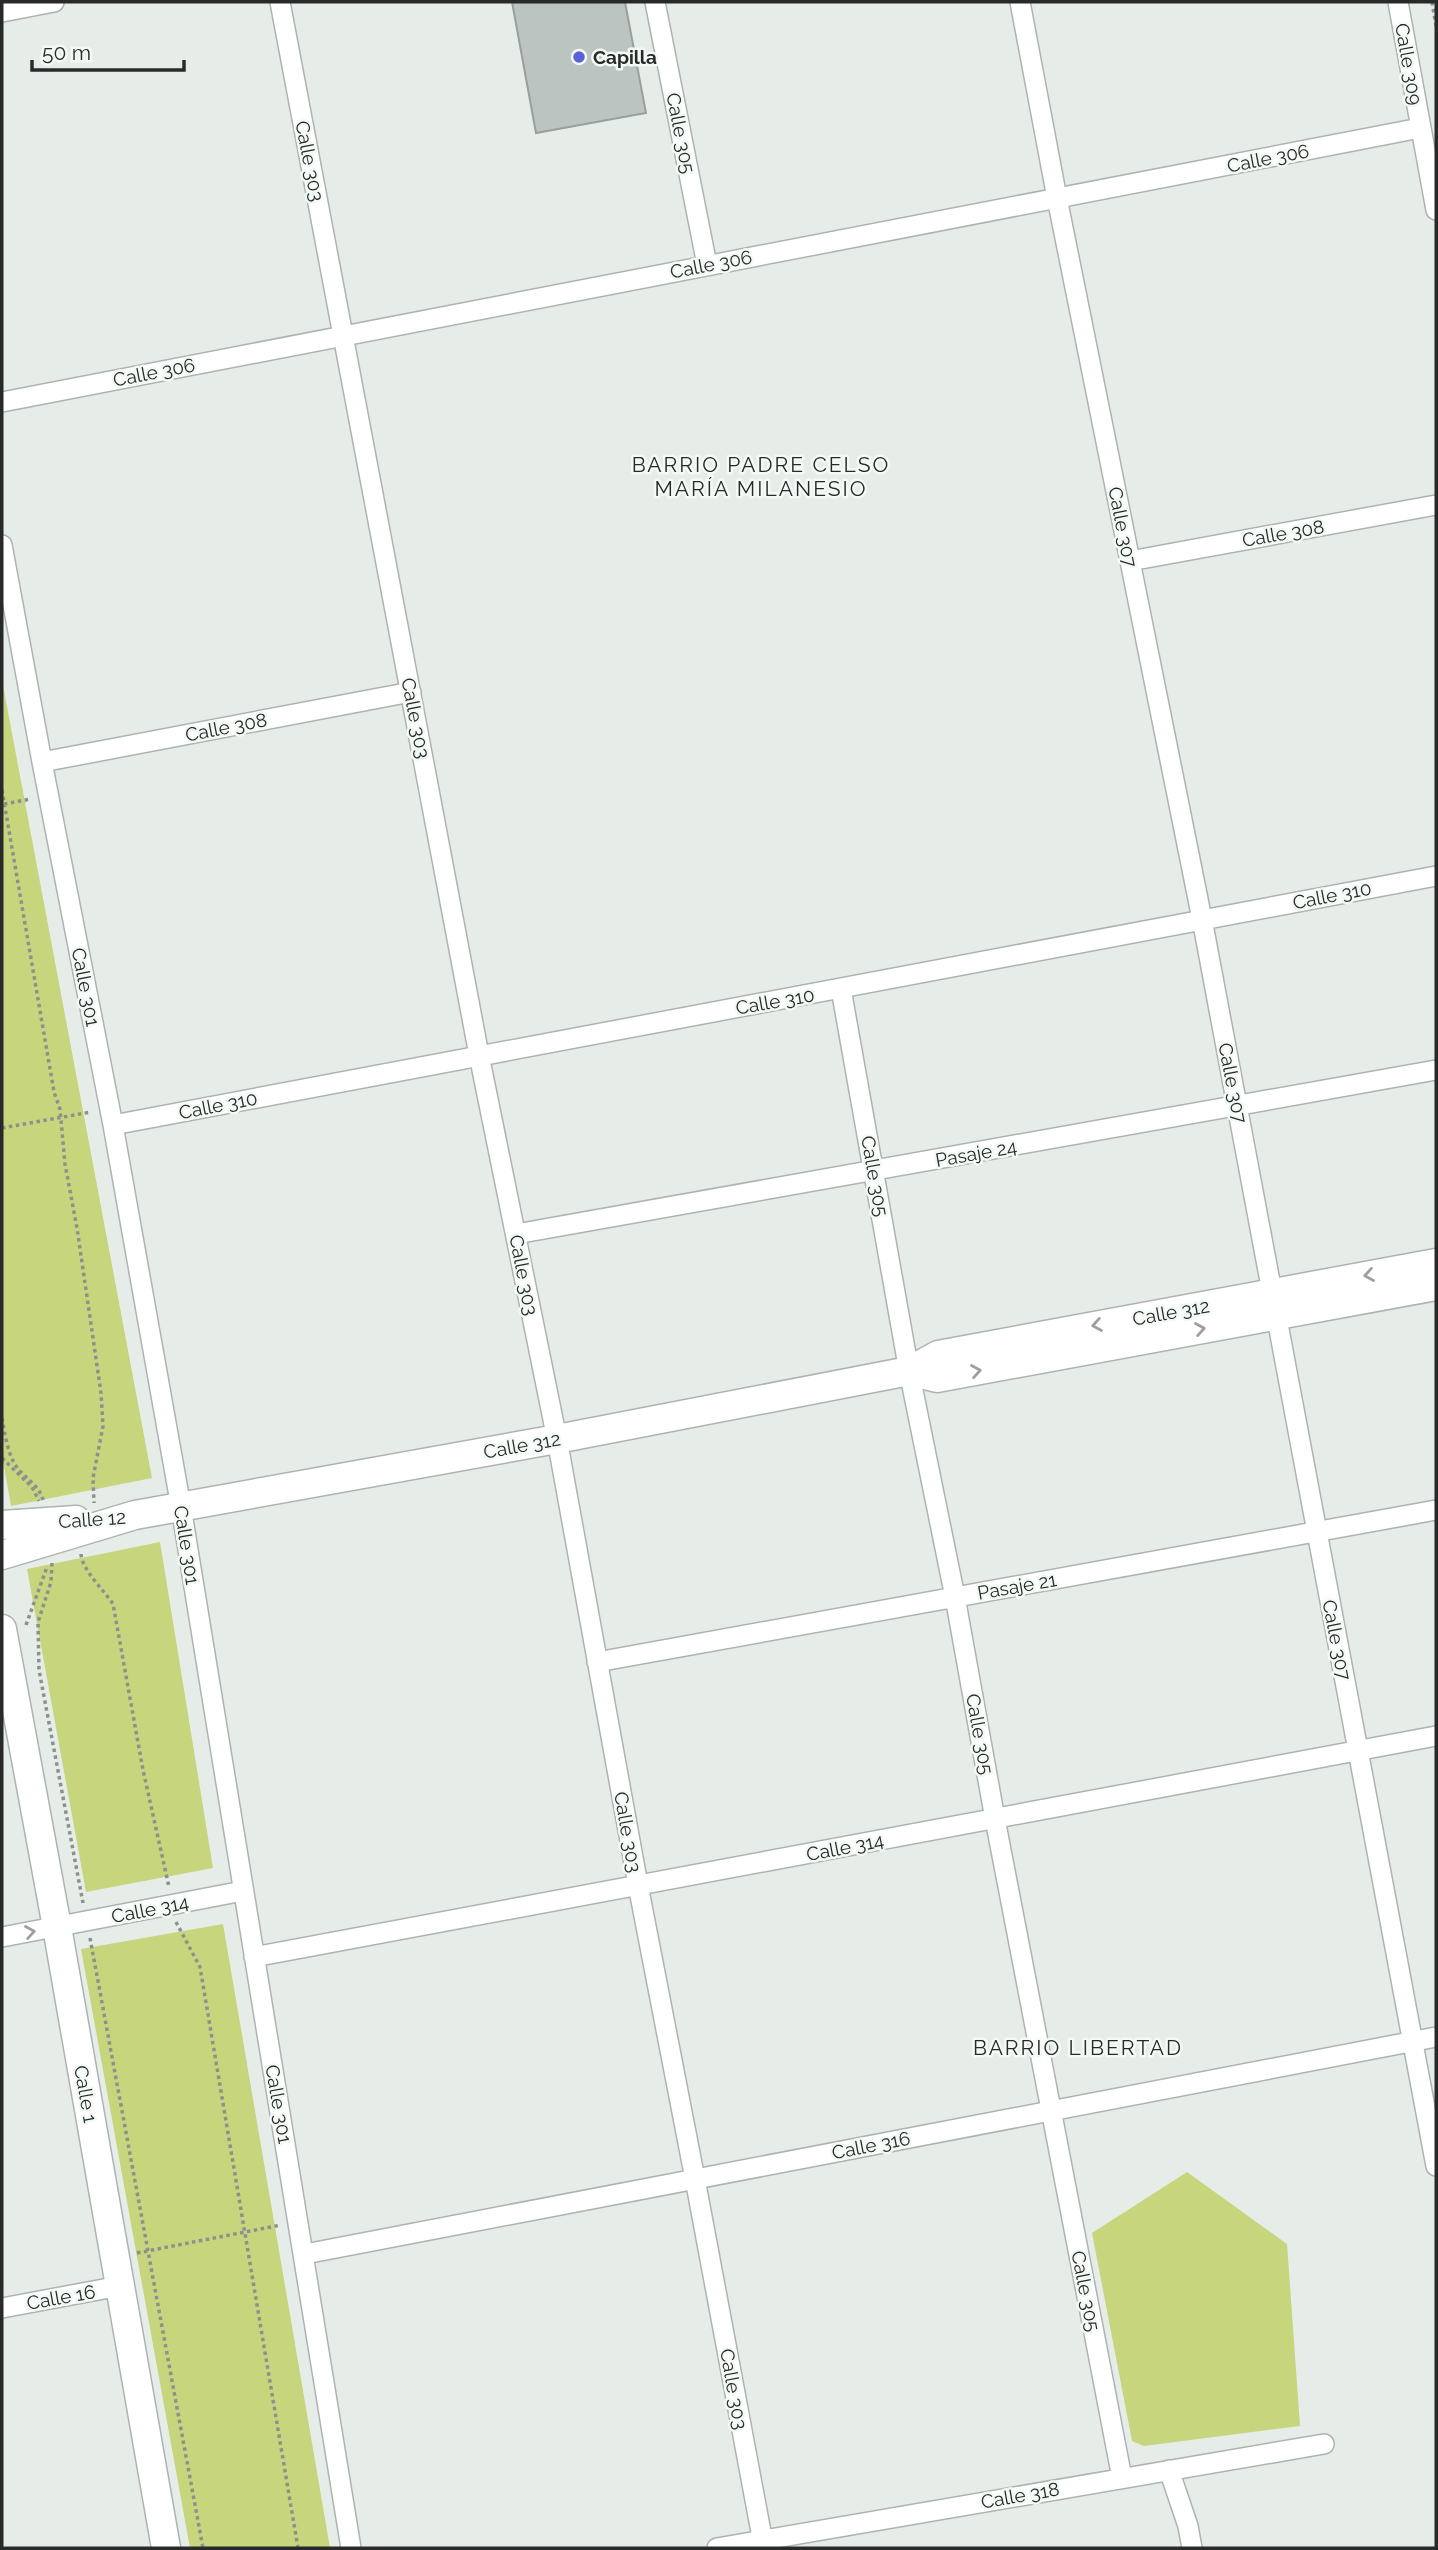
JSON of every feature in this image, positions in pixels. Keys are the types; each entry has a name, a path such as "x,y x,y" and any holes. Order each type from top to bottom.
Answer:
{"street":[{"path":"2,12 54,2"},
{"name":"Calle 303","path":"280,2 480,1055 557,1439 638,1885 763,2544"},
{"name":"Calle 305","path":"655,2 707,265"},
{"name":"Calle 307","path":"1020,2 1202,919 1436,2166"},
{"name":"Calle 309","path":"1398,2 1436,209"},
{"name":"Calle 306","path":"2,402 1420,128"},
{"name":"Calle 308","path":"1130,561 1436,505"},
{"name":"Calle 301","path":"2,545 48,796 112,1116 181,1507 351,2548"},
{"name":"Calle 308","path":"42,762 411,692"},
{"name":"Calle 310","path":"112,1116 480,1055 1436,876"},
{"name":"Calle 305","path":"841,989 909,1371 956,1597 995,1819 1122,2478"},
{"name":"Pasaje 24","path":"516,1234 1436,1070"},
{"name":"Calle 312","path":"1275,1304 1436,1263"},
{"name":"Calle 312","path":"135,1515 557,1439 909,1371 938,1354 1275,1304 1436,1286"},
{"name":"Pasaje 21","path":"597,1662 1436,1510"},
{"name":"Calle 12","path":"2,1555 48,1531 135,1515"},
{"name":"Calle 12","path":"2,1525 48,1531"},
{"name":"Calle 1","path":"2,1636 57,1927 166,2548"},
{"name":"Calle 314","path":"254,1957 1436,1736"},
{"name":"Calle 314","path":"2,1937 243,1891"},
{"name":"Calle 316","path":"305,2254 1436,2037"},
{"name":"Calle 16","path":"2,2308 120,2286"},
{"name":"Calle 318","path":"716,2548 763,2544 1324,2444"},
{"path":"1169,2470 1188,2526 1192,2548"}],"path":[{"path":"1432,2 1436,26"},
{"path":"2,790 54,1092 61,1117 65,1164 102,1393 103,1426 93,1478 93,1510 80,1553 82,1564 113,1604 143,1770 176,1924 200,1967 298,2548"},
{"path":"3,804 48,796"},
{"path":"2,1128 61,1117 112,1116"},
{"path":"2,1418 6,1442 18,1469 42,1495 52,1554 51,1582 38,1622 39,1670 203,2548"},
{"path":"115,2259 299,2221"}],"green space":[{"path":"2,680 152,1478 11,1506 2,1455"},
{"path":"160,1542 213,1868 86,1892 27,1569"},
{"path":"223,1924 330,2548 190,2548 81,1949"},
{"path":"1187,2172 1287,2244 1300,2426 1144,2446 1132,2441 1092,2233"}],"building":[{"name":"Capilla","path":"512,2 625,2 646,113 536,133"}],"place":[{"name":"Capilla","path":"579,57"}],"district":[{"name":"BARRIO PADRE CELSO MARÍA MILANESIO","path":"761,476"},
{"name":"BARRIO LIBERTAD","path":"1078,2047"}]}
